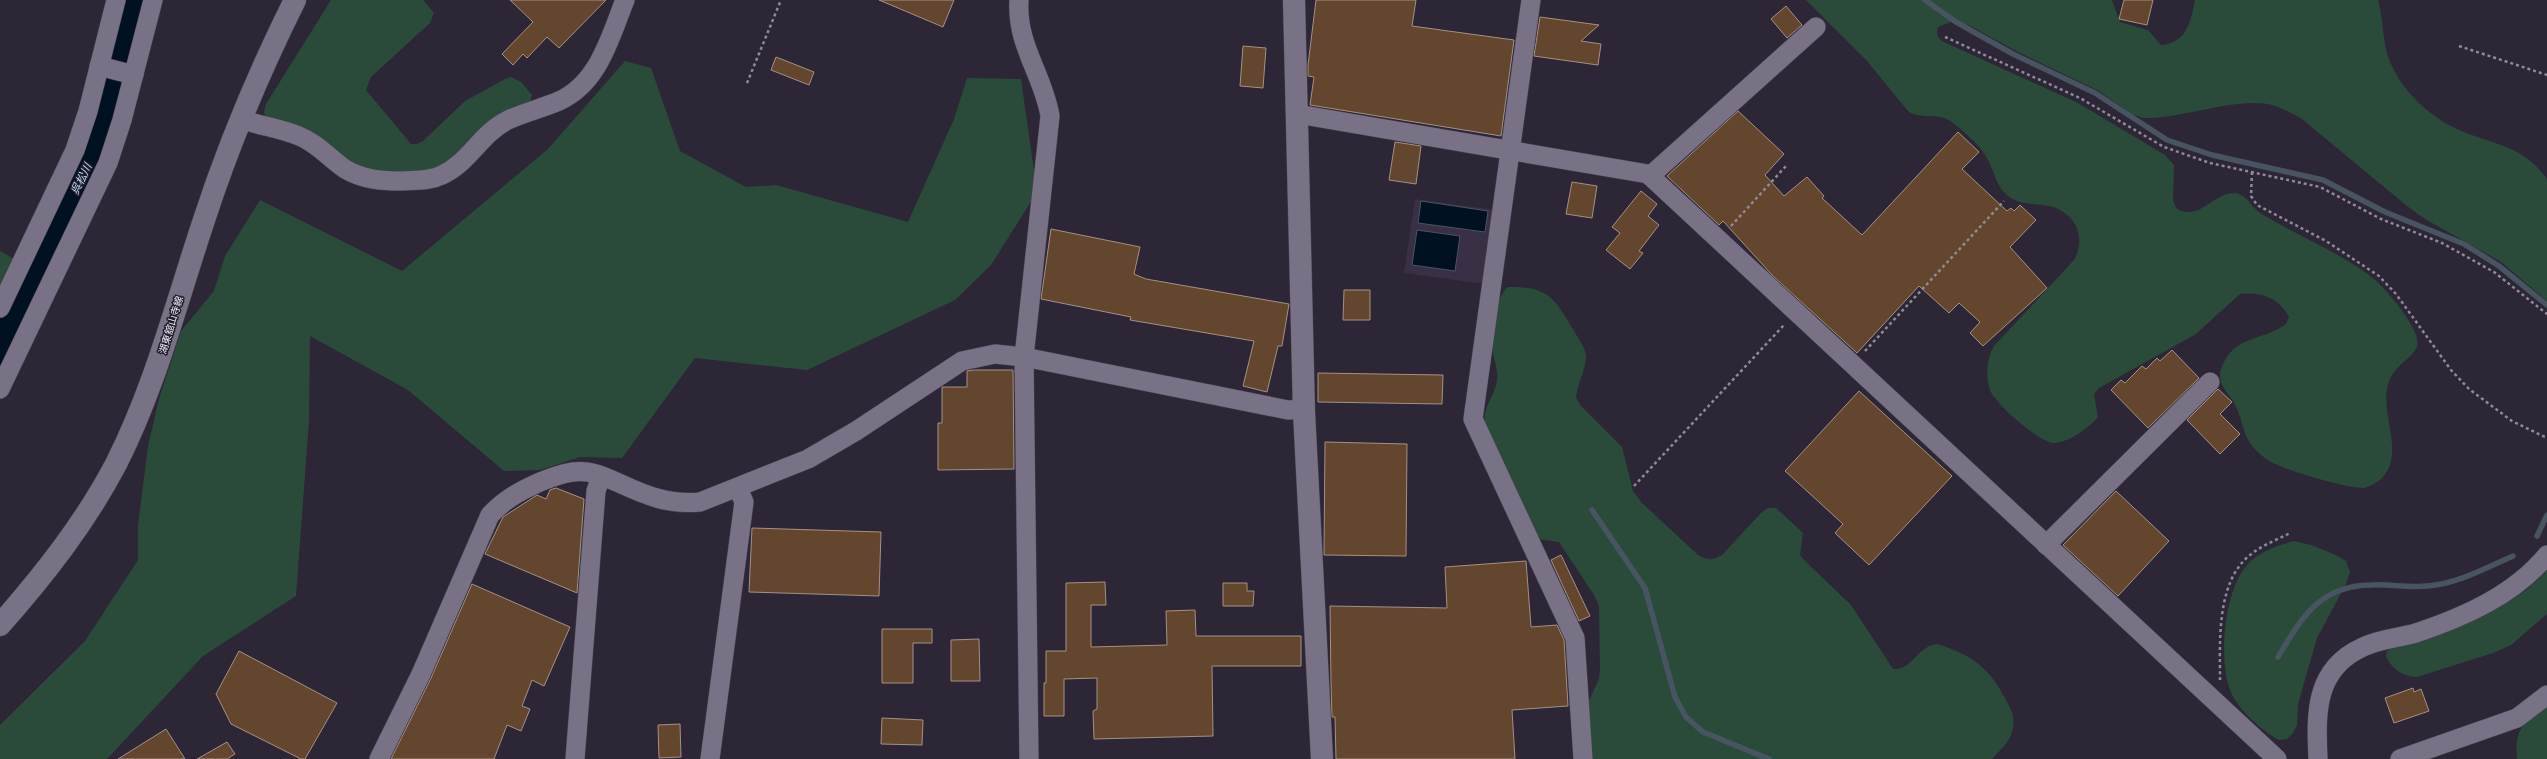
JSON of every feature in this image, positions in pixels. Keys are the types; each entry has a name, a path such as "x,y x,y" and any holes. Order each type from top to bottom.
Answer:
{"street":[{"path":"0,308 67,170 82,131 101,66 116,0"},
{"path":"0,389 99,184 116,142 132,74 153,0"},
{"name":"湖東舘山寺線","path":"0,625 36,584 79,526 112,470 132,431 158,364 213,192 241,119 295,0"},
{"path":"241,119 298,136 321,148 345,168 373,180 424,180 441,176 456,168 493,129 508,120 560,100 578,90 592,75 602,57 625,0"},
{"path":"1019,0 1022,38 1042,86 1050,116 1024,357 1029,759"},
{"path":"1294,0 1304,409 1322,759"},
{"path":"1531,0 1473,419 1575,638 1583,759"},
{"path":"1650,176 1816,27"},
{"path":"101,66 132,74"},
{"path":"1297,116 1309,116 1510,150 1650,176 2277,759"},
{"path":"379,759 421,674 490,516 509,498 553,477 570,472 589,472 648,496 682,503 700,502 801,462 832,445 962,361 978,356 995,354 1024,357 1288,410 1304,409"},
{"path":"2046,545 2210,382"},
{"path":"575,759 596,492 601,476"},
{"path":"710,759 744,502 738,488"},
{"path":"2318,759 2317,707 2326,682 2341,662 2362,647 2433,627 2484,604 2525,578 2547,555"},
{"path":"2400,759 2517,718 2547,695"}],"path":[{"path":"747,83 781,0"},
{"path":"1945,37 2080,98 2164,148 2210,163 2320,187 2381,219 2448,246 2494,272 2547,314"},
{"path":"2460,46 2547,74"},
{"path":"1719,240 1786,166"},
{"path":"2252,172 2251,196 2257,205 2326,241 2379,276 2396,294 2451,370 2469,389 2512,421 2547,438"},
{"path":"1853,364 2004,201"},
{"path":"1634,486 1797,312"},
{"path":"2209,696 2220,684 2221,615 2234,574 2249,556 2290,533"}],"shaded area":[{"path":"1415,199 1495,210 1485,284 1404,273"}],"green space":[{"path":"331,0 423,0 434,13 430,23 371,77 366,90 411,144 417,144 423,141 465,101 505,79 511,77 521,82 532,95 530,102 438,169 374,174 265,117 264,111 266,104"},
{"path":"1806,0 2112,0 2120,22 2148,30 2161,45 2177,40 2186,30 2192,16 2195,0 2378,0 2389,60 2398,78 2412,96 2421,105 2449,125 2507,147 2528,159 2547,179 2547,301 2501,262 2425,219 2407,206 2302,119 2286,110 2268,104 2254,103 2222,106 2174,115 2143,118 2132,114 2097,90 2014,50 1969,25 1951,22 1938,27 1938,36 1944,42 2078,103 2165,155 2174,165 2173,200 2176,208 2184,212 2192,212 2199,210 2227,194 2239,194 2243,196 2258,212 2334,253 2362,270 2375,280 2403,312 2415,332 2417,340 2417,347 2393,374 2387,391 2386,404 2392,444 2392,457 2389,469 2381,479 2364,488 2331,482 2279,466 2264,457 2249,442 2238,410 2222,385 2220,374 2225,360 2237,346 2270,333 2286,324 2289,317 2285,310 2274,300 2262,295 2240,294 2196,334 2099,388 2094,394 2098,417 2084,430 2066,440 2054,443 2047,441 2029,430 2000,404 1988,385 1988,367 1994,346 2074,260 2078,252 2079,244 2077,229 2068,216 2053,207 2016,201 2006,194 1998,184 1985,155 1979,146 1948,119 1943,117 1914,114 1908,111 1867,61"},
{"path":"625,61 651,68 680,151 746,187 776,185 908,222 954,119 967,78 1021,79 1037,192 991,265 955,300 807,370 695,358 622,458 580,457 540,470 504,471 408,390 310,336 309,421 296,596 203,656 107,759 0,759 0,725 85,641 138,560 138,525 148,446 159,399 181,331 214,291 225,256 260,200 402,271 548,149"},
{"path":"0,251 19,262 0,295"},
{"path":"1508,287 1522,287 1542,292 1556,303 1561,310 1583,346 1586,356 1585,366 1576,398 1581,406 1622,447 1633,491 1642,503 1698,555 1710,559 1722,555 1761,513 1768,508 1776,508 1803,533 1800,555 1851,605 1893,669 1900,669 1924,649 1937,644 1970,658 1986,671 2000,689 2013,716 2014,723 2011,736 2004,747 1992,759 1590,759 1587,705 1599,679 1599,606 1594,595 1559,542 1538,539 1485,427 1484,421 1486,409 1497,381 1492,349 1494,313 1499,299"},
{"path":"2294,541 2311,545 2336,555 2346,561 2350,572 2346,584 2317,638 2298,704 2297,725 2293,733 2287,739 2279,740 2251,719 2233,697 2226,676 2224,641 2230,603 2235,586 2243,571 2252,560 2262,553 2277,546"},
{"path":"2547,570 2547,614 2511,645 2493,653 2417,677 2403,674 2388,661 2386,656 2387,651 2392,648 2454,629 2476,620 2515,597 2533,584"},
{"path":"2547,705 2547,759 2517,759 2517,740 2522,727 2532,716"}],"water":[{"path":"1421,201 1488,211 1485,232 1418,223"},
{"path":"1417,230 1460,236 1455,271 1412,265"}],"building":[{"path":"510,0 606,0 559,48 547,37 527,58 523,54 513,65 502,54 533,22"},
{"path":"879,0 954,0 943,27"},
{"path":"1316,0 1416,0 1412,26 1514,40 1501,136 1310,105 1314,77 1308,76 1308,65"},
{"path":"2124,0 2153,0 2147,25 2119,19"},
{"path":"1786,6 1802,25 1787,38 1771,19"},
{"path":"1540,17 1599,25 1581,41 1601,44 1598,65 1534,56"},
{"path":"1243,46 1266,48 1263,88 1240,86"},
{"path":"776,57 814,72 809,85 771,70"},
{"path":"1738,111 1784,154 1765,175 1784,196 1807,177 1824,196 1822,198 1862,235 1958,132 1979,152 1962,169 2007,211 2011,208 2014,211 2020,205 2036,220 2010,247 2047,288 1983,346 1970,333 1980,322 1959,303 1949,313 1919,286 1857,353 1772,275 1723,221 1719,225 1667,176"},
{"path":"1395,142 1421,146 1416,184 1389,180"},
{"path":"1572,182 1597,186 1592,218 1566,214"},
{"path":"1641,191 1657,204 1648,216 1659,225 1639,251 1643,253 1630,269 1606,250 1620,233 1612,227"},
{"path":"1051,229 1140,247 1134,274 1146,279 1289,304 1282,346 1278,346 1267,392 1243,386 1254,341 1130,320 1131,317 1041,299"},
{"path":"1344,290 1370,290 1370,320 1343,320"},
{"path":"2172,350 2199,378 2148,428 2111,390 2121,380 2125,383 2142,366 2146,369 2157,358 2160,361"},
{"path":"1013,370 1014,469 938,470 938,423 942,423 942,387 967,387 967,371"},
{"path":"1318,373 1443,375 1442,404 1318,402"},
{"path":"2218,389 2232,402 2220,414 2240,434 2220,454 2187,420"},
{"path":"1859,391 1952,476 1869,565 1835,533 1843,524 1785,471"},
{"path":"1325,442 1407,444 1406,556 1324,555"},
{"path":"556,488 584,499 577,593 485,554 503,517 537,495 546,499 550,490"},
{"path":"2116,491 2169,541 2118,596 2063,545"},
{"path":"752,528 881,532 879,596 749,592"},
{"path":"1561,555 1590,616 1579,621 1551,560"},
{"path":"1526,561 1531,627 1557,625 1564,640 1568,706 1512,710 1515,759 1336,759 1335,717 1332,717 1330,606 1447,608 1445,567"},
{"path":"1105,582 1106,605 1091,605 1091,647 1167,645 1166,611 1195,610 1196,636 1301,636 1301,666 1212,666 1213,736 1094,739 1093,711 1097,709 1097,678 1064,679 1064,716 1044,716 1046,651 1066,651 1066,583"},
{"path":"1223,583 1247,583 1247,591 1254,591 1253,606 1223,606"},
{"path":"472,584 570,627 544,686 532,680 522,706 530,709 521,731 507,725 494,759 391,759 431,678"},
{"path":"882,629 932,629 932,643 913,643 913,683 882,683"},
{"path":"979,639 980,681 951,681 951,640"},
{"path":"239,651 337,703 305,759 301,759 231,724 216,694"},
{"path":"2413,688 2414,692 2421,689 2429,711 2394,723 2385,698"},
{"path":"882,718 923,720 922,745 881,744"},
{"path":"680,724 681,757 659,758 658,725"},
{"path":"166,729 185,759 118,759"},
{"path":"227,742 235,754 227,759 197,759"}],"waterway":[{"name":"呉松川","path":"0,348 91,157 105,115 135,0"},
{"path":"1925,0 1956,22 2013,54 2095,93 2167,140 2212,155 2323,180 2385,212 2464,244 2499,266 2547,305"},
{"path":"1592,510 1645,588 1675,697 1686,717 1703,732 1769,759"},
{"path":"2537,536 2547,515"},
{"path":"2278,657 2296,629 2314,606 2326,597 2339,591 2354,586 2386,585 2413,587 2438,585 2471,575 2513,556"}]}
